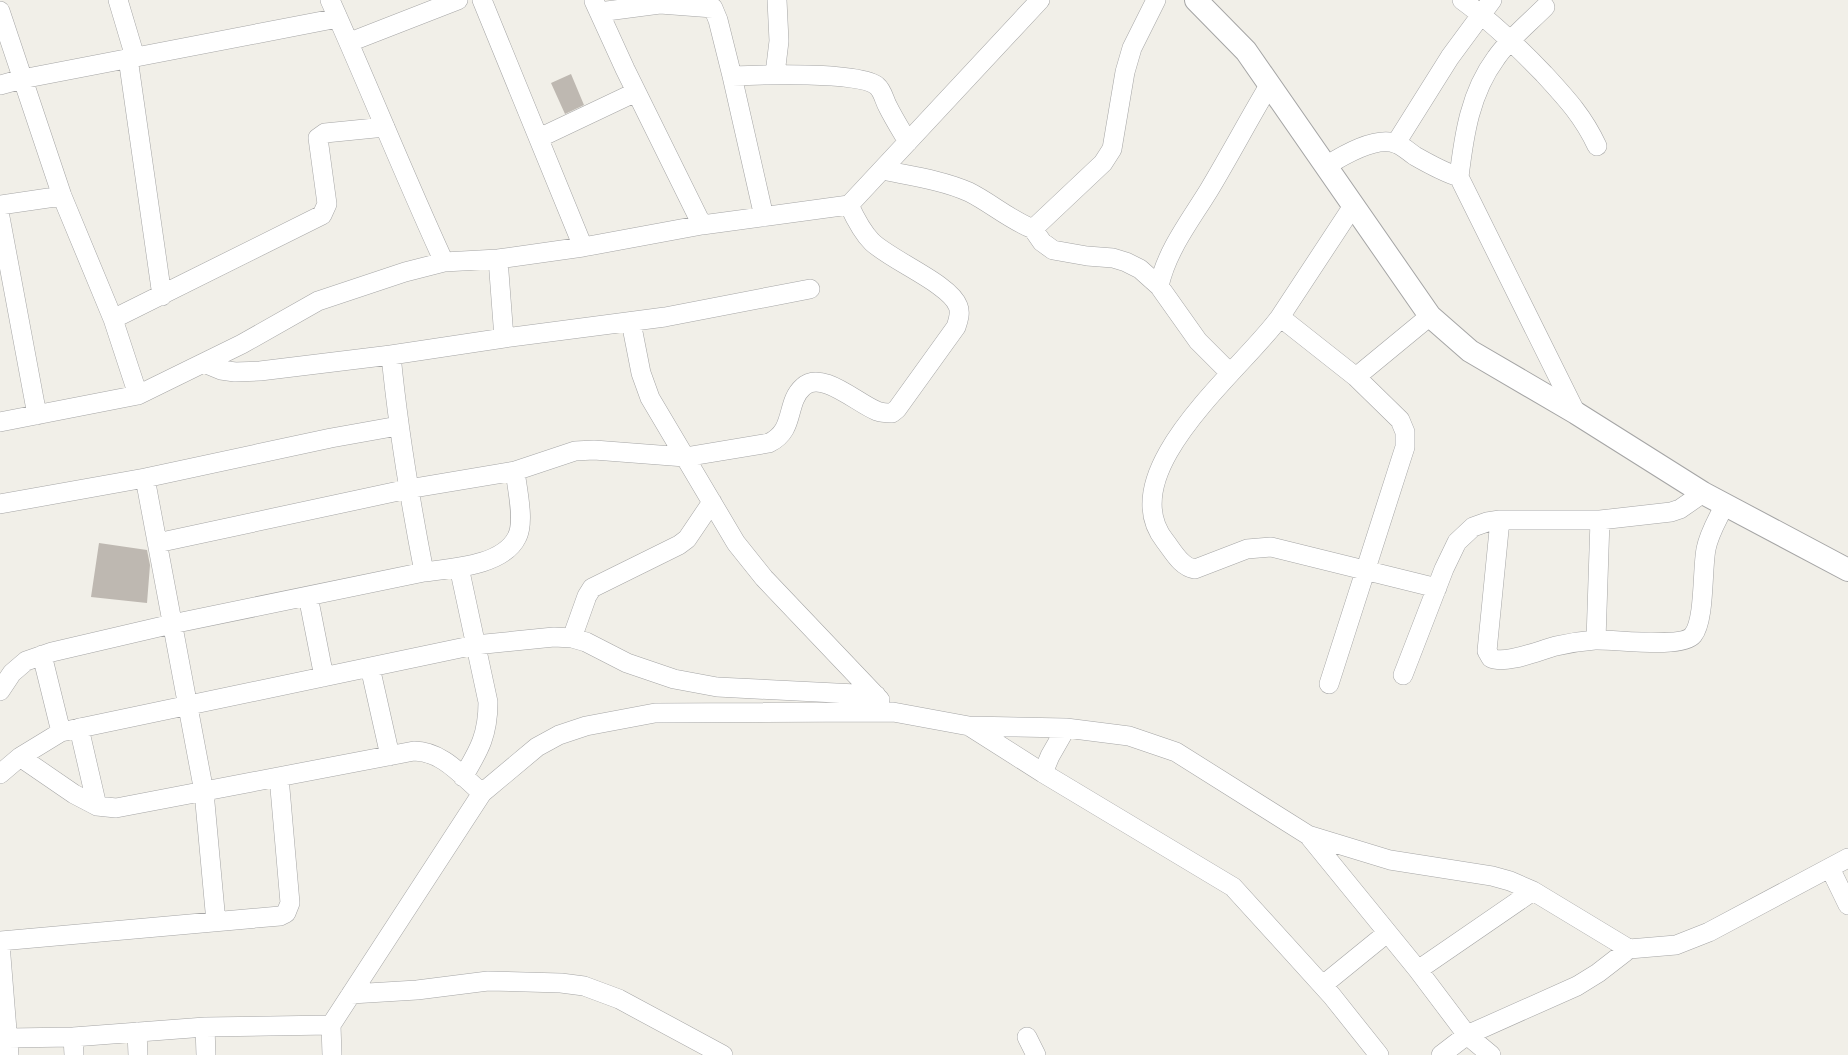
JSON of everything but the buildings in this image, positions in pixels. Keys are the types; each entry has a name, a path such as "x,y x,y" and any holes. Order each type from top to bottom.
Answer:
{"street":[{"path":"118,0 131,57 162,296"},
{"path":"330,0 350,42 416,200 444,262"},
{"path":"350,42 458,0"},
{"path":"482,0 583,247"},
{"path":"775,74 779,41 777,0"},
{"path":"0,422 138,396 204,363 318,301 405,272 444,262 498,259 583,247 702,225 849,205 1040,0"},
{"path":"1033,229 1104,163 1112,149 1125,72 1132,48 1156,0"},
{"path":"1196,0 1246,51 1430,316 1470,351 1576,413 1703,493 1848,570"},
{"path":"1462,0 1487,7 1512,40 1576,108 1597,146"},
{"path":"702,225 636,92 596,6 716,4 718,20 764,217"},
{"path":"1396,143 1450,57 1487,7"},
{"path":"1545,7 1496,57 1480,85 1469,113 1462,146 1459,177 1576,413"},
{"path":"0,11 62,196 114,319 138,396"},
{"path":"0,85 22,79 131,57 338,18"},
{"path":"732,76 775,74 837,77 869,82 877,85 908,142"},
{"path":"1158,286 1173,247 1210,189 1270,84"},
{"path":"539,138 636,92"},
{"path":"114,319 322,216 327,204 318,138 325,133 385,127"},
{"path":"1326,166 1350,151 1366,145 1396,143 1443,172 1459,177"},
{"path":"882,170 952,186 970,193 1014,221 1033,229 1042,242 1053,250 1126,262 1140,269 1158,286 1198,342 1230,372"},
{"path":"0,205 62,196"},
{"path":"157,543 408,489 515,471 575,451 594,450 685,457 760,445 779,438 785,428 798,391 806,384 816,381 828,384 878,412 892,413 897,409 956,327 959,317 958,306 952,297 933,280 912,269 872,241 861,227 849,205"},
{"path":"1353,206 1280,317 1263,340 1230,372 1172,445 1160,465 1152,492 1152,512 1159,533 1182,562 1189,568 1195,569 1247,549 1271,547 1437,588"},
{"path":"0,216 37,415"},
{"path":"498,259 504,338"},
{"path":"204,363 221,370 253,372 665,318 810,289"},
{"path":"1356,378 1430,316"},
{"path":"1280,317 1356,378 1400,420 1405,432 1405,447 1329,684"},
{"path":"631,322 641,372 650,398 736,543 764,578 893,712"},
{"path":"391,355 398,426 408,489 424,572"},
{"path":"0,504 144,478 331,438 398,426"},
{"path":"0,691 12,673 26,661 42,655 172,624 424,572 460,567 500,557 508,550 518,537 520,518 515,471"},
{"path":"144,478 204,792 216,922"},
{"path":"1403,675 1454,549 1461,538 1473,528 1487,522 1500,520 1600,520 1670,512 1680,509 1703,493"},
{"path":"572,638 587,596 592,588 679,545 687,539 712,502"},
{"path":"1500,520 1487,651 1491,658 1500,660 1536,653 1574,643 1596,640 1677,643 1692,636 1697,629 1700,612 1706,549 1711,533 1725,504"},
{"path":"1596,640 1600,520"},
{"path":"460,567 488,702 488,723 482,743 463,777"},
{"path":"308,596 324,677"},
{"path":"0,773 20,757 70,730 475,645 554,637 572,638 586,642 627,663 674,679 717,687 876,695"},
{"path":"42,655 97,806"},
{"path":"370,667 390,756"},
{"path":"332,1055 331,1025 482,793 537,747 559,735 586,726 655,713 893,712 969,726 1066,728 1129,736 1176,752 1308,835 1390,860 1492,876 1510,881 1533,890 1629,949"},
{"path":"969,726 1043,773 1234,887 1323,986 1379,1055"},
{"path":"1043,773 1053,749 1066,728"},
{"path":"20,757 49,779 97,806 116,808 414,751 425,751 437,755 482,793"},
{"path":"279,777 289,909 286,913 280,916 0,942 6,1045 73,1046 137,1032 205,1027 331,1025"},
{"path":"1308,835 1418,970 1467,1035 1491,1055"},
{"path":"1440,1055 1467,1035 1577,986 1604,969 1629,949 1676,945 1709,932 1848,858"},
{"path":"1830,868 1848,905"},
{"path":"1418,970 1533,890"},
{"path":"1323,986 1387,933"},
{"path":"351,994 416,990 488,981 561,983 584,986 619,999 723,1055"},
{"path":"205,1027 206,1055"},
{"path":"137,1032 138,1055"},
{"path":"1027,1037 1036,1055"}]}
